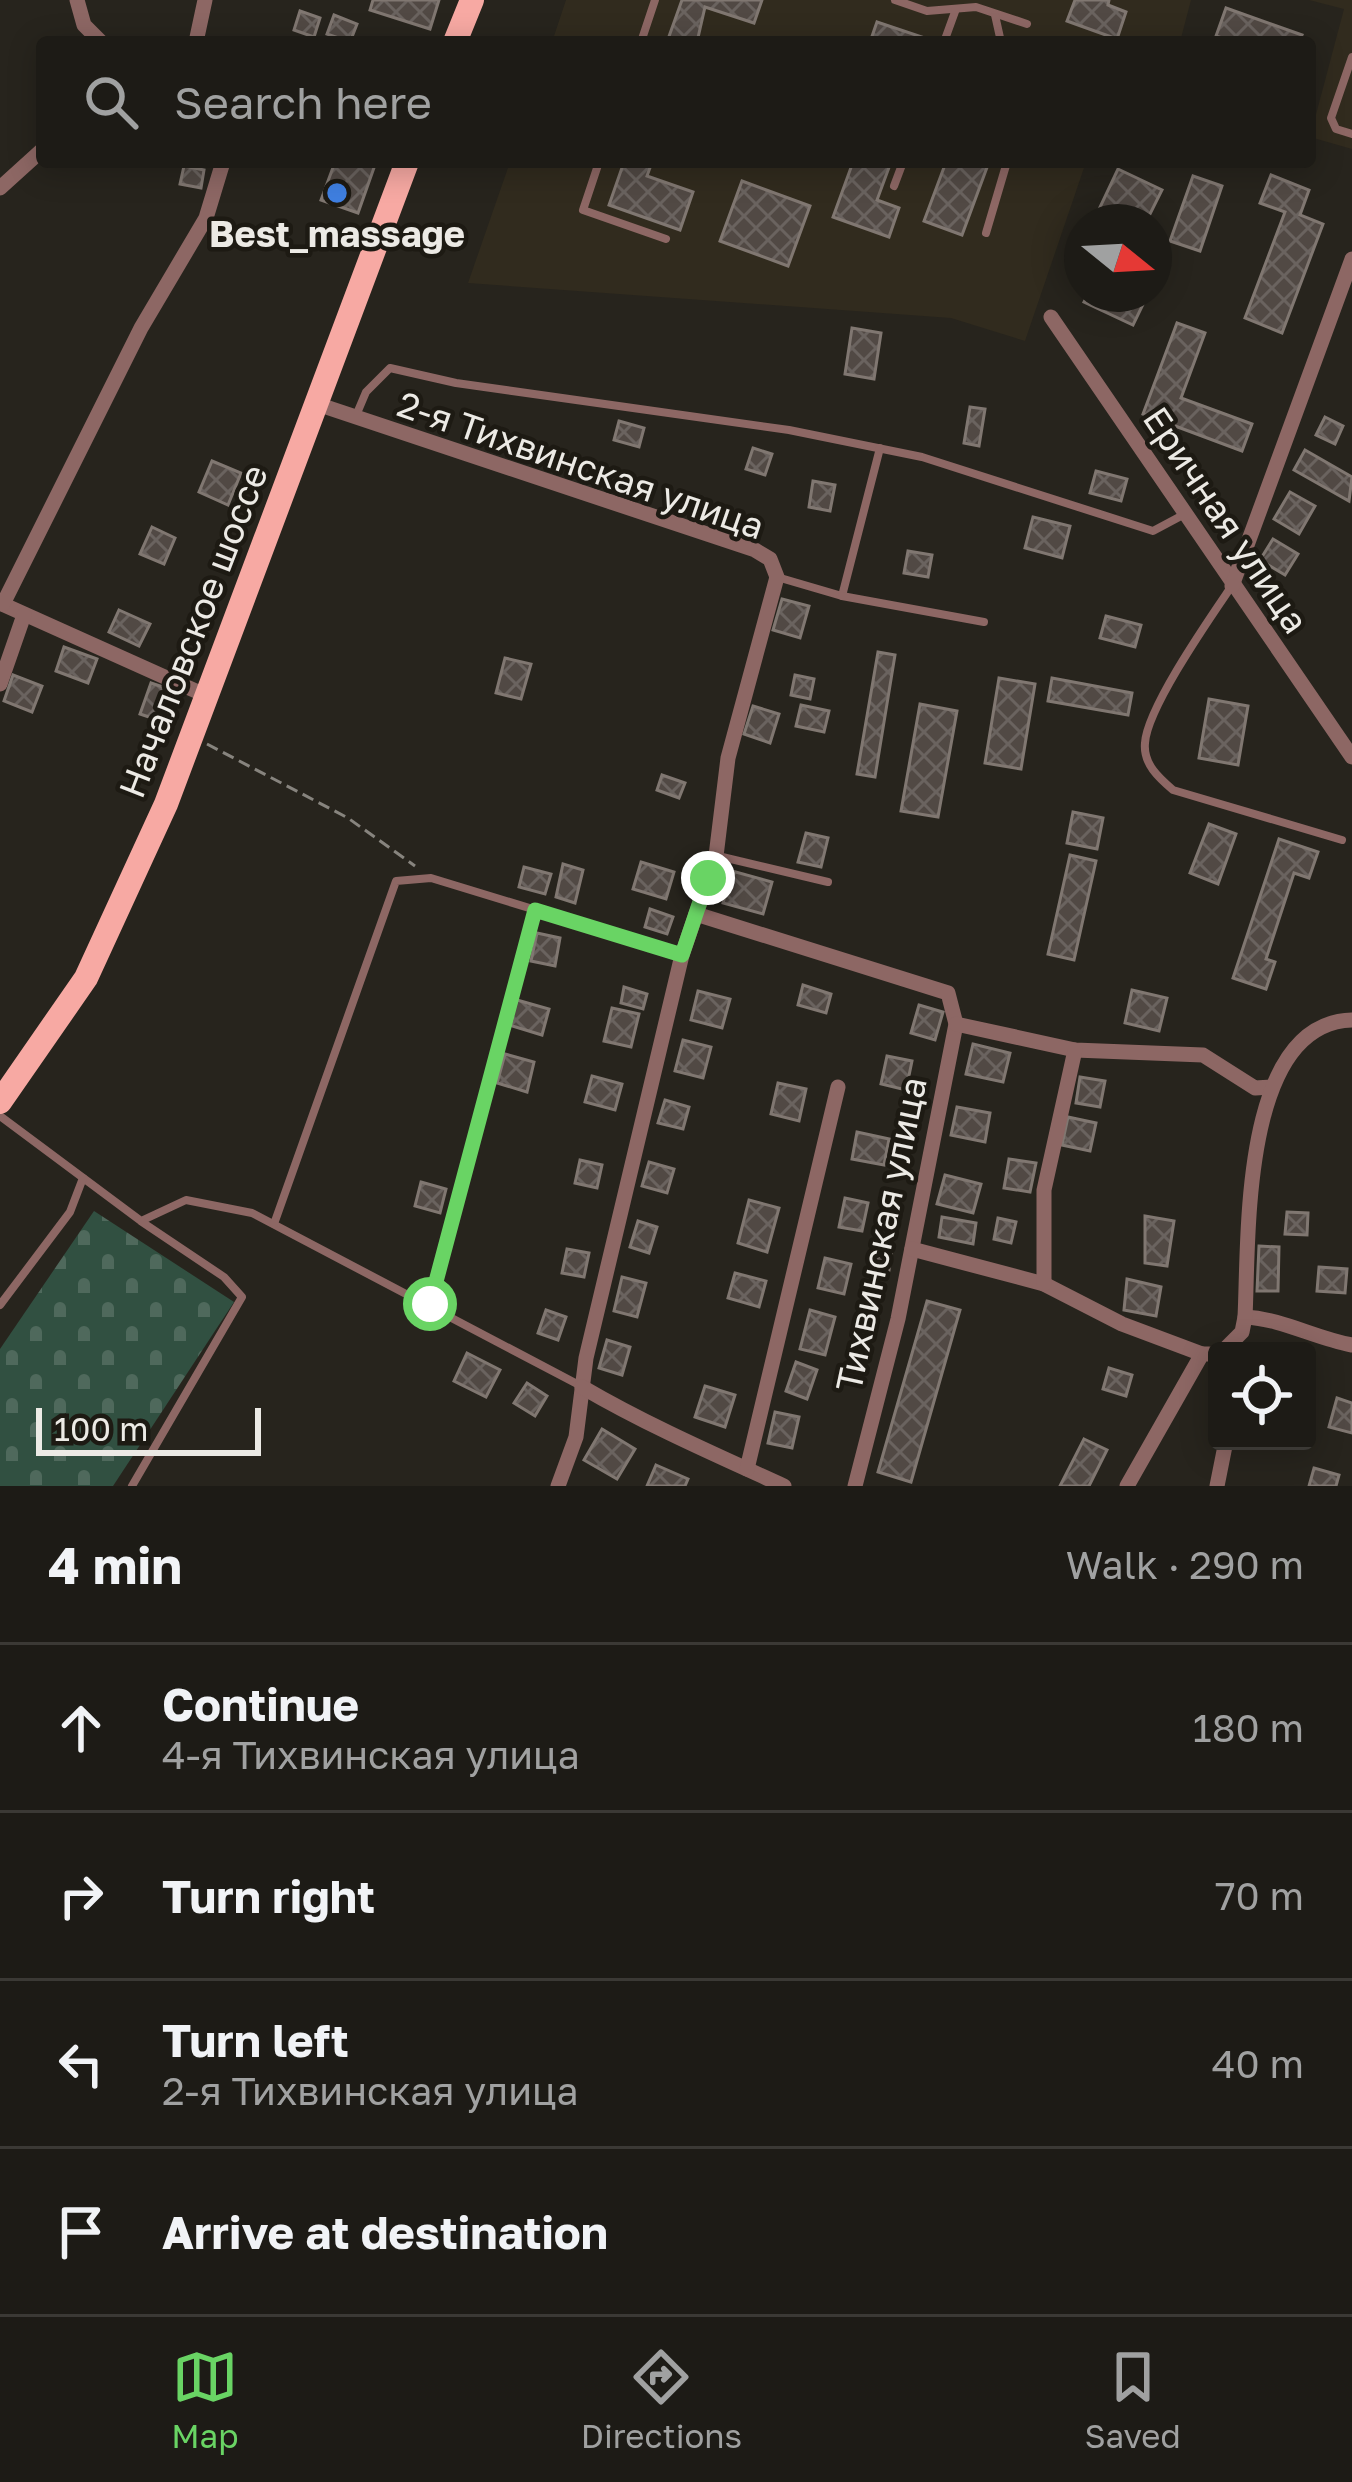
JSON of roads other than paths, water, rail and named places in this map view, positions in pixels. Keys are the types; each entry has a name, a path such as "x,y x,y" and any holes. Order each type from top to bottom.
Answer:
{"main road":[{"path":"457,36 472,0"},
{"name":"Началовское шоссе","path":"0,1102 86,978 193,736 405,168"}],"street":[{"path":"77,0 84,25 95,36"},
{"path":"197,36 205,0"},
{"path":"1,190 36,156"},
{"path":"207,696 1,604 141,328 206,218 221,168"},
{"path":"1232,586 1350,270"},
{"name":"Еричная улица","path":"1051,316 1352,757"},
{"name":"2-я Тихвинская улица","path":"317,404 755,550 770,559 777,578 728,758 716,856 682,955 582,1387 576,1437 557,1486"},
{"path":"0,684 24,615"},
{"name":"Тихвинская улица","path":"696,914 948,993 956,1024 912,1249 855,1486"},
{"path":"1228,1342 1245,1317 1254,1138 1272,1087 1306,1038 1330,1021 1352,1020"},
{"path":"956,1024 1075,1050 1203,1055 1255,1088 1272,1087"},
{"path":"1044,1284 1044,1190 1075,1050"},
{"path":"748,1469 838,1087"},
{"path":"912,1249 1044,1284 1122,1324 1208,1347"},
{"path":"1245,1317 1270,1318 1315,1338 1352,1345"},
{"path":"1127,1486 1208,1371"},
{"path":"582,1387 784,1486"},
{"path":"1217,1486 1224,1450"}],"lane":[{"path":"643,36 656,0"},
{"path":"895,0 927,11 995,14 1027,24"},
{"path":"946,36 956,9"},
{"path":"995,14 1000,36"},
{"path":"1352,57 1331,118 1336,129 1352,134"},
{"path":"597,168 583,210 666,239"},
{"path":"894,186 901,168"},
{"path":"986,233 1005,168"},
{"path":"355,420 366,392 390,368 880,448 1153,531 1184,514"},
{"path":"842,596 880,448"},
{"path":"777,578 842,596 984,622"},
{"path":"1232,586 1162,702 1144,744 1153,772 1173,790 1342,841"},
{"path":"716,856 829,882"},
{"path":"274,1224 396,881 431,878 682,955"},
{"path":"430,1304 535,910"},
{"path":"0,1116 224,1277 242,1297 132,1486"},
{"path":"0,1305 70,1212 83,1178"},
{"path":"141,1221 186,1200 252,1213 582,1387"}],"place":[{"name":"Best_massage","path":"337,193"}]}
